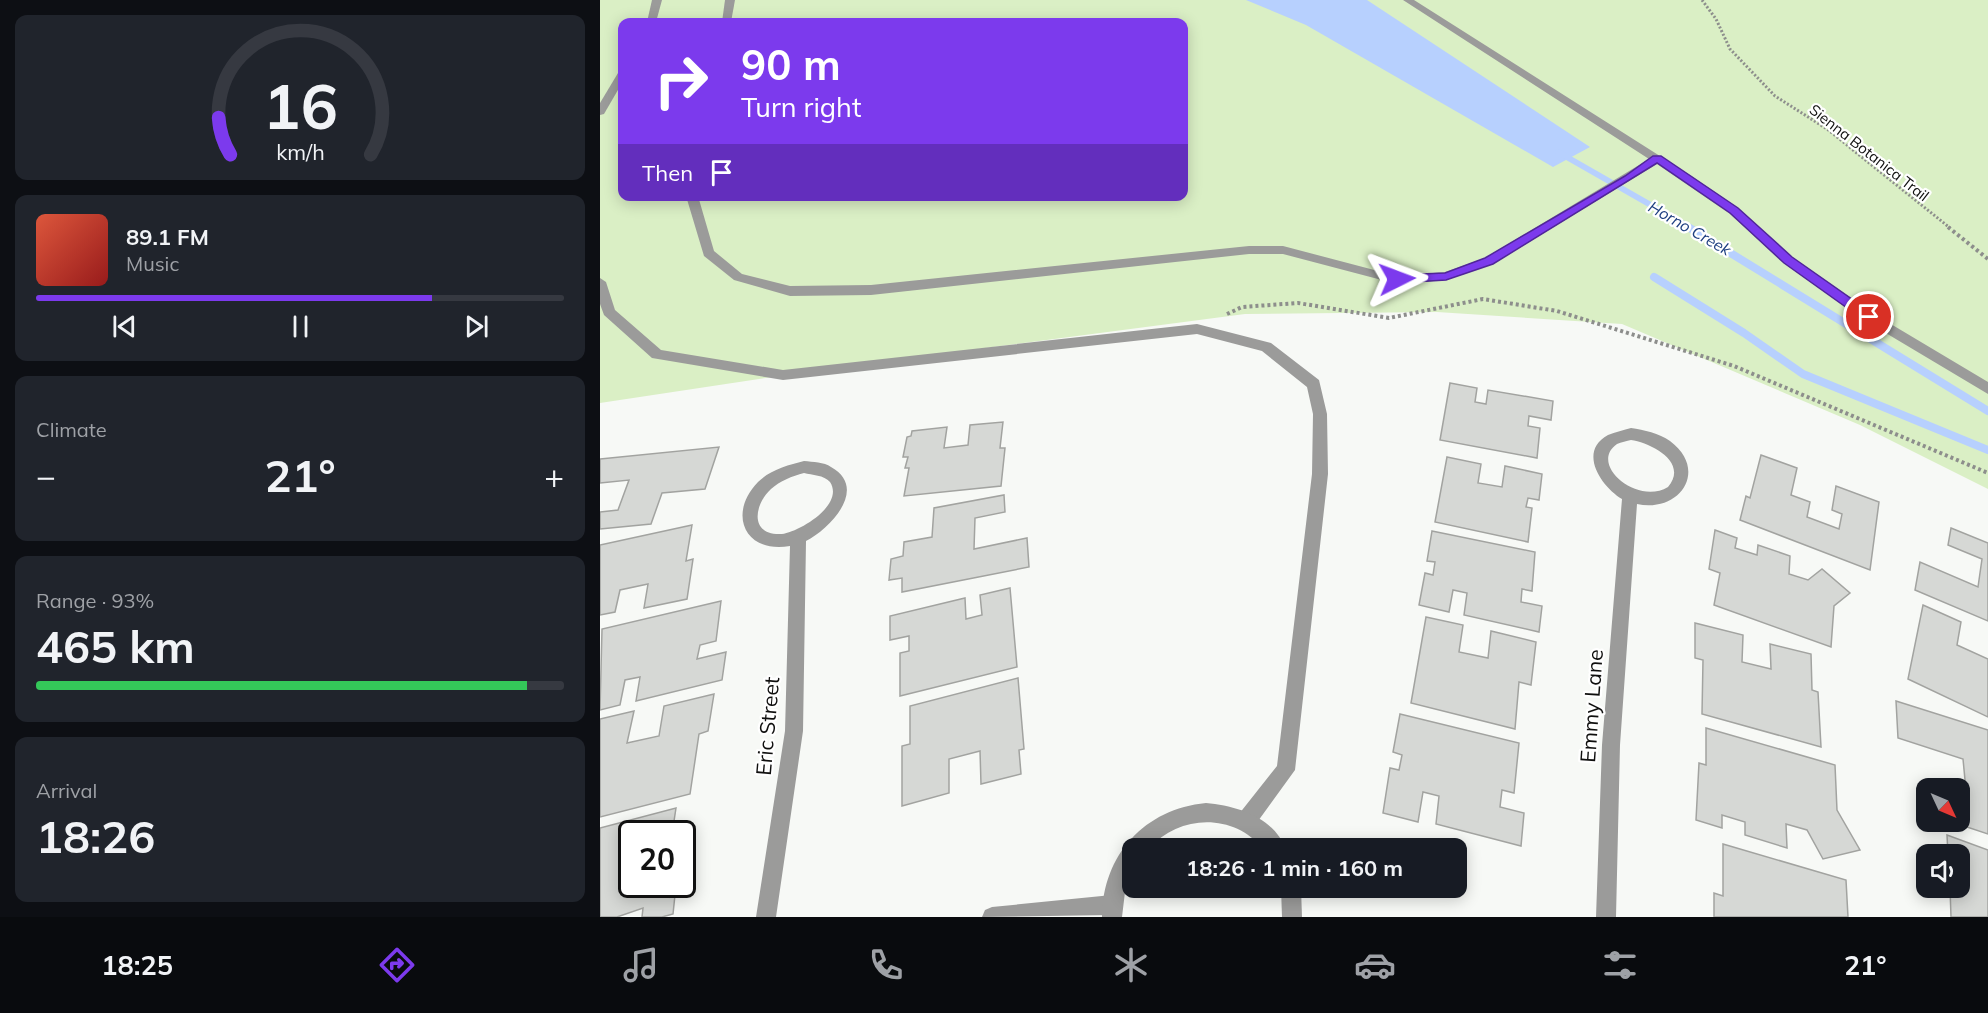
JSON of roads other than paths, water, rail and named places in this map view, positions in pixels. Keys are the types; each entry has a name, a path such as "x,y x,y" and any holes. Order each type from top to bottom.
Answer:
{"street":[{"path":"652,18 657,0"},
{"path":"728,18 730,0"},
{"path":"1408,0 1657,159 1734,211 1788,260 1869,317 1988,389"},
{"path":"600,112 618,82"},
{"path":"693,201 708,253 738,277 790,291 871,290 1249,250 1283,250 1397,279 1446,276 1489,261 1657,159"},
{"path":"600,282 609,312 657,354 783,375 1197,329 1266,347 1314,384 1320,414 1320,474 1287,770 1246,821"},
{"path":"1620,436 1642,436 1655,440 1675,456 1680,466 1681,477 1678,487 1659,499 1630,498 1611,483 1605,474 1601,455 1604,447 1620,436"},
{"path":"817,467 828,471 836,478 840,488 839,499 825,522 798,538 782,541 767,539 756,533 749,524 753,500 762,488 789,470 817,467"},
{"name":"Emmy Lane","path":"1606,917 1611,745 1630,498"},
{"name":"Eric Street","path":"765,917 794,731 798,538"},
{"path":"1148,838 1163,824 1191,813 1220,812 1246,821 1268,838"},
{"path":"992,917 1112,911 1122,870"},
{"path":"1291,898 1292,917"}],"water":[{"path":"1246,0 1367,0 1590,147 1553,167 1306,25"}],"waterway":[{"name":"Horno Creek","path":"1558,152 1691,228"},
{"name":"Horno Creek","path":"1688,227 1988,411"},
{"path":"1654,277 1744,333 1803,374 1988,450"}]}
